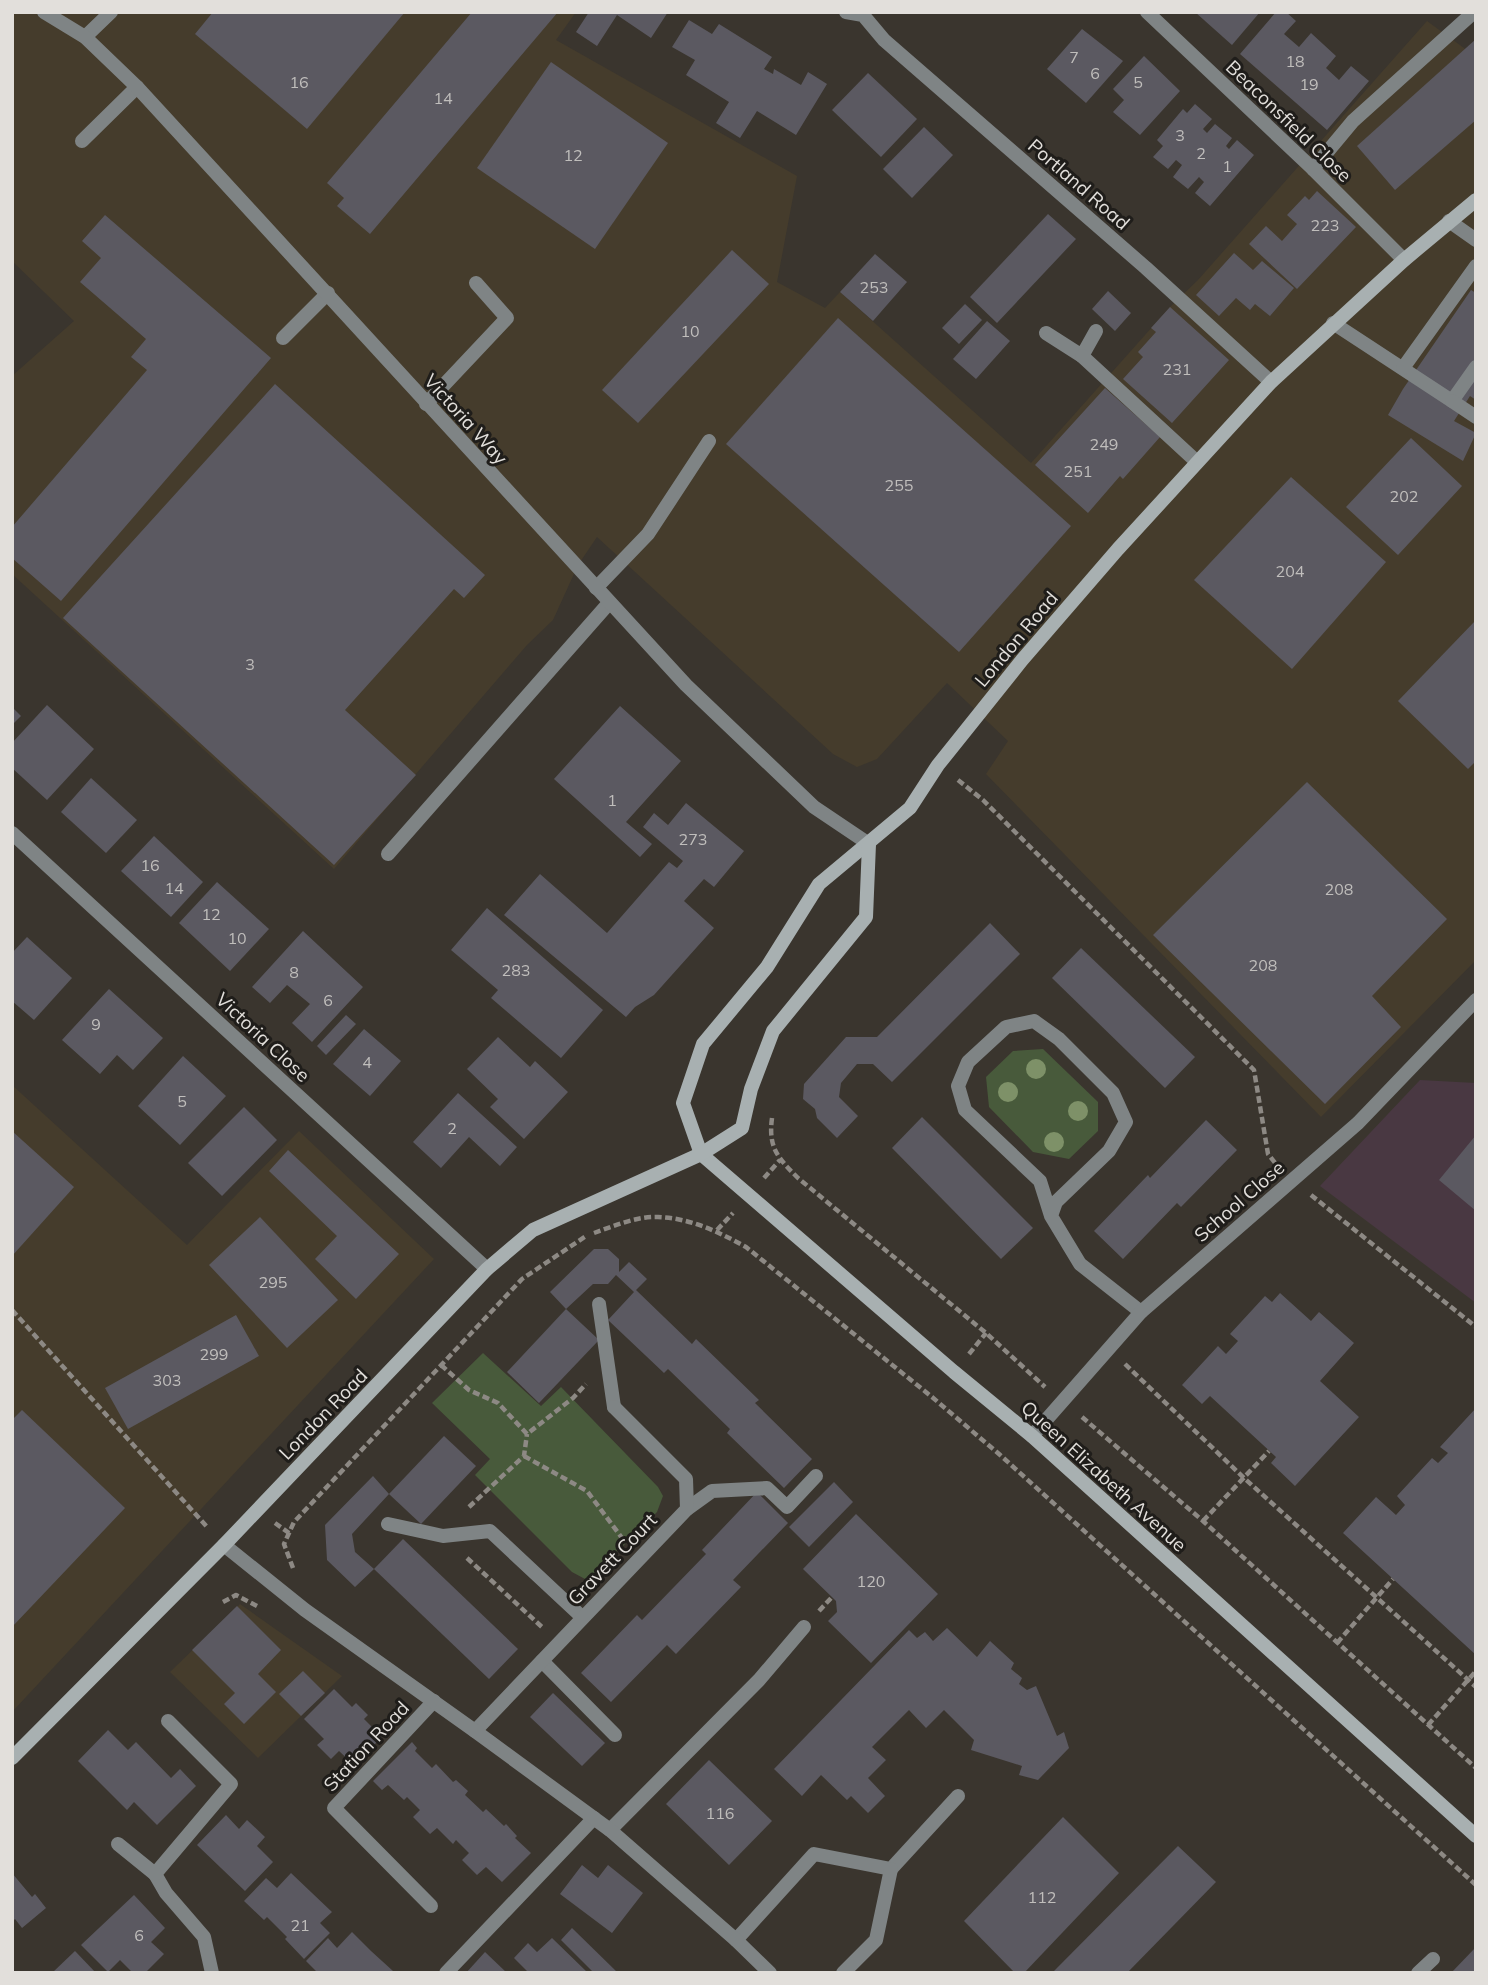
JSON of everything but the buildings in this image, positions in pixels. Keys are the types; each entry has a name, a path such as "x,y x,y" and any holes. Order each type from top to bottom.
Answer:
{"main road":[{"name":"London Road","path":"701,1153 683,1103 703,1044 767,967 819,884 909,808 938,765 1021,660 1112,555 1271,382 1449,220 1476,200"},
{"name":"London Road","path":"12,1758 224,1545 487,1269 533,1230 701,1153 742,1128 751,1089 773,1031 866,917 869,844"},
{"name":"Queen Elizabeth Avenue","path":"701,1153 1032,1436 1476,1836"}],"street":[{"name":"Victoria Way","path":"44,12 85,37 137,87 687,685 814,807 869,844"},
{"path":"85,37 111,12"},
{"name":"Portland Road","path":"846,12 864,14 884,40 1146,268 1271,382"},
{"name":"Beaconsfield Close","path":"1147,12 1313,169 1404,260"},
{"path":"1313,169 1353,121 1474,12"},
{"path":"82,141 137,87"},
{"path":"1449,220 1476,240"},
{"path":"1403,368 1476,266"},
{"path":"426,404 507,318 477,283"},
{"path":"284,338 328,293"},
{"path":"1333,323 1476,417"},
{"path":"1082,356 1096,331"},
{"path":"1046,333 1082,356 1197,462"},
{"path":"1452,401 1476,367"},
{"path":"596,588 648,534 709,441"},
{"path":"388,854 610,603"},
{"name":"Victoria Close","path":"12,833 487,1269"},
{"name":"School Close","path":"1032,1436 1141,1312 1357,1123 1476,1000"},
{"path":"1051,1216 1056,1202 1109,1151 1126,1122 1113,1093 1059,1039 1034,1021 1006,1027 968,1062 958,1086 965,1110 1040,1181 1051,1216 1080,1264 1141,1312"},
{"path":"599,1304 614,1407 686,1479 687,1509"},
{"name":"Gravett Court","path":"475,1731 687,1509 712,1491 767,1488 787,1507 816,1476"},
{"path":"388,1524 443,1536 490,1531 582,1617"},
{"name":"Station Road","path":"224,1545 305,1610 610,1830 770,1973"},
{"path":"610,1830 759,1680 804,1627"},
{"path":"542,1661 615,1735"},
{"name":"Station Road","path":"431,1906 334,1808 434,1701"},
{"path":"155,1874 231,1784 168,1721"},
{"path":"843,1973 876,1940 891,1869 958,1796"},
{"path":"446,1973 594,1818"},
{"path":"118,1843 155,1874 166,1893 204,1937 212,1973"},
{"path":"736,1940 814,1854 891,1869"},
{"path":"1418,1973 1433,1959"}],"path":[{"path":"938,765 983,800 1254,1070 1268,1154 1293,1181 1476,1327"},
{"path":"774,1110 770,1137 780,1160 798,1178 986,1334 1034,1378"},
{"path":"284,1544 294,1522 522,1279 588,1234 625,1223 657,1217 717,1230 746,1248 932,1397 1476,1885"},
{"path":"12,1310 208,1528"},
{"path":"1110,1349 1244,1478 1476,1687"},
{"path":"441,1365 469,1390 498,1403 527,1434 573,1398 584,1385 609,1373"},
{"path":"1088,1421 1203,1521 1476,1768"},
{"path":"1203,1521 1269,1451"},
{"path":"524,1456 587,1491 626,1544 641,1557"},
{"path":"1337,1643 1393,1579"},
{"path":"223,1602 236,1595 258,1607"},
{"path":"1428,1725 1476,1671"}],"shaded area":[{"path":"12,12 576,12 556,40 797,176 777,282 825,308 840,292 1031,463 1170,307 1198,280 1427,21 1464,48 1476,61 1476,960 1321,1117 986,774 1008,741 947,683 877,759 857,767 833,754 597,537 578,565 553,620 527,645 334,869 12,574 12,376 74,321 12,261"},
{"path":"1420,1080 1476,1083 1476,1303 1320,1186"},
{"path":"12,1085 187,1245 299,1131 434,1259 12,1712"},
{"path":"240,1604 342,1676 258,1758 170,1672"}],"green space":[{"path":"1043,1049 1098,1102 1098,1131 1069,1159 1033,1152 989,1107 986,1077 1013,1051"},
{"path":"483,1353 541,1406 561,1387 658,1487 663,1496 657,1512 598,1571 585,1579 572,1572 475,1475 490,1459 432,1403"}]}
